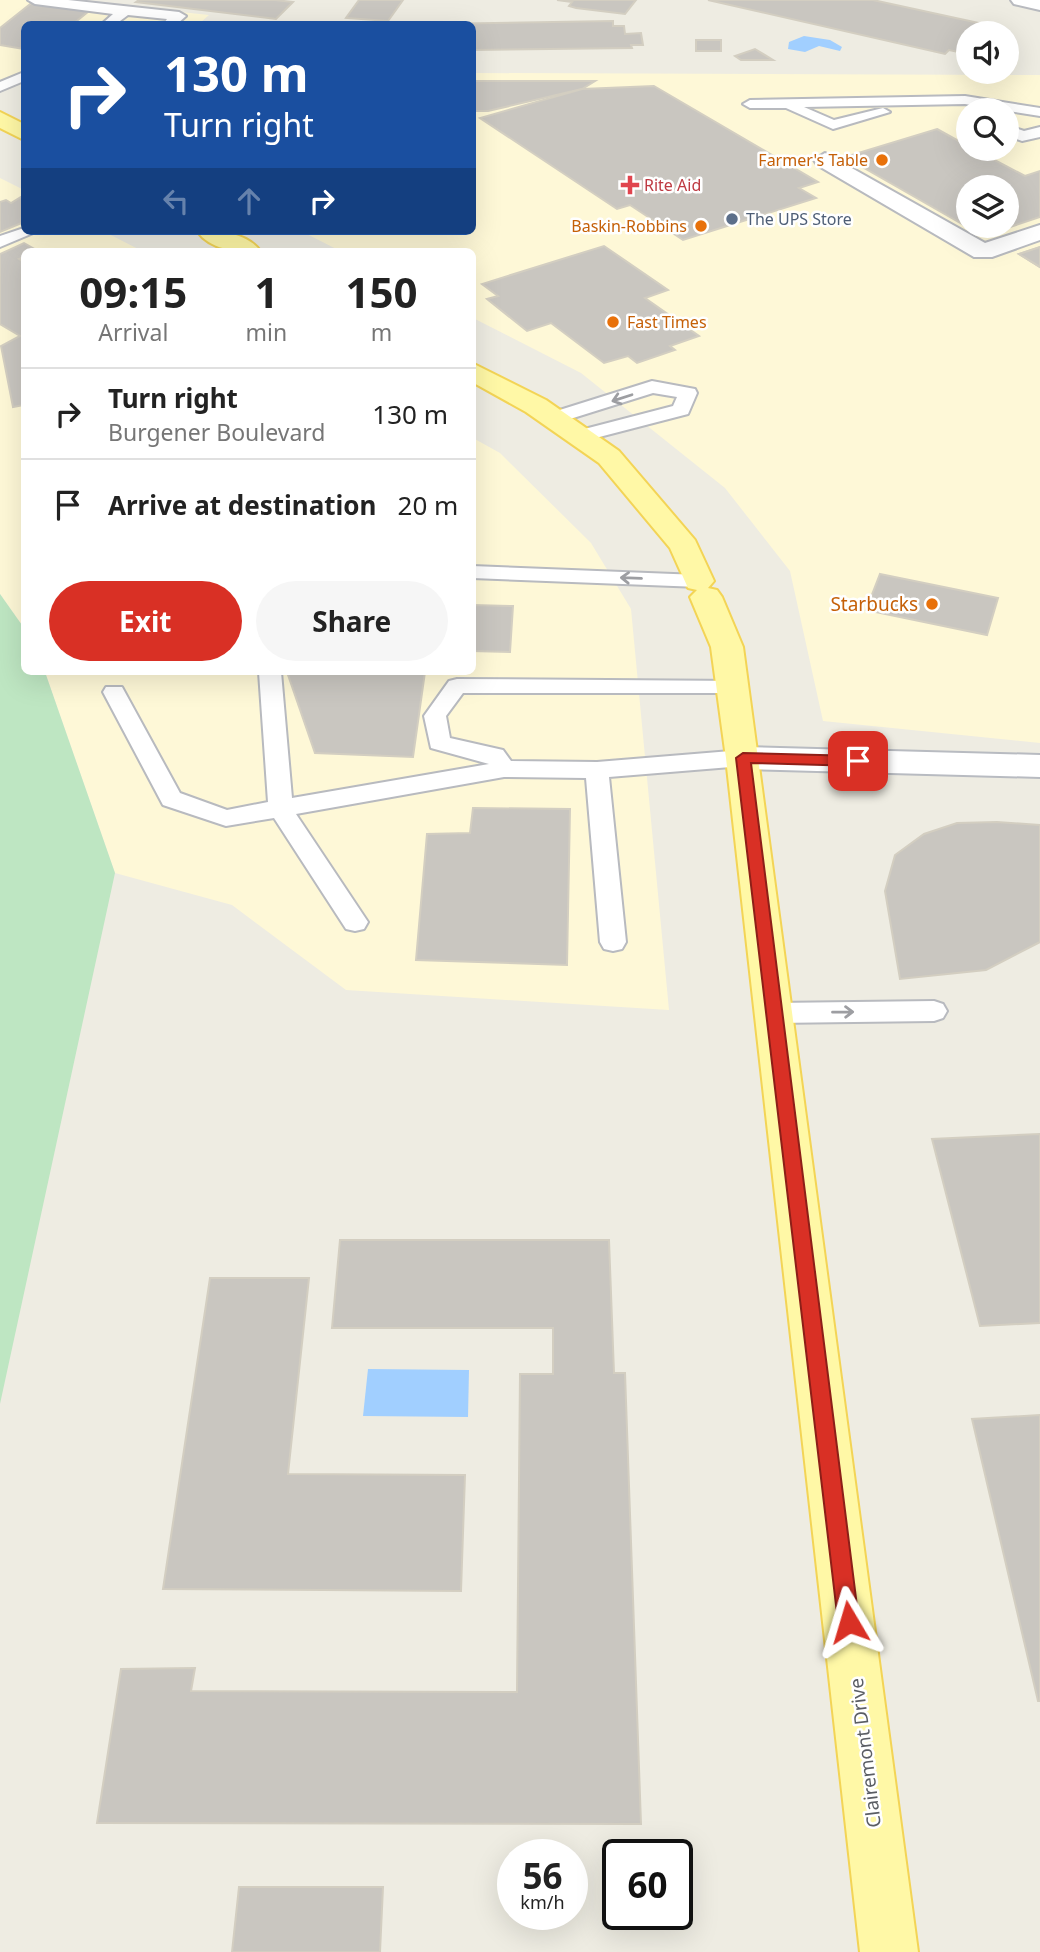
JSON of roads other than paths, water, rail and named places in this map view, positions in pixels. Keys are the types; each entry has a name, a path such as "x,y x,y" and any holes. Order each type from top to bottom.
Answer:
{"main road":[{"path":"0,119 21,130"},
{"path":"217,235 241,248"},
{"name":"Clairemont Drive","path":"476,373 554,418 609,457 684,546 727,647 743,758 889,1952"}],"street":[{"path":"1021,0 1040,4"},
{"path":"825,160 983,252 1040,232"},
{"path":"743,758 1040,766"}],"lane":[{"path":"35,0 179,16 173,21"},
{"path":"112,21 125,11"},
{"path":"0,68 21,75"},
{"path":"0,87 21,77"},
{"path":"946,100 956,105"},
{"path":"750,104 965,100 1040,112"},
{"path":"782,104 832,125 928,101"},
{"path":"1019,135 1040,132"},
{"path":"0,242 21,234"},
{"path":"554,418 652,387 688,393 681,411 580,436"},
{"path":"476,572 703,589"},
{"path":"270,675 281,809 355,922"},
{"path":"504,769 495,755 439,743 435,716 457,686 733,686"},
{"path":"114,691 170,799 226,818 504,769 597,770 743,758"},
{"path":"597,770 613,942"},
{"path":"774,1013 934,1011"}],"water":[{"path":"804,36 830,40 842,47 840,51 819,46 805,52 788,49 789,42"},
{"path":"368,1369 469,1370 468,1417 363,1416"}],"place":[{"name":"Farmer's Table","path":"882,160"},
{"name":"Rite Aid","path":"630,185"},
{"name":"The UPS Store","path":"732,219"},
{"name":"Baskin-Robbins","path":"701,226"},
{"name":"Fast Times","path":"613,322"},
{"name":"Starbucks","path":"932,604"}]}
